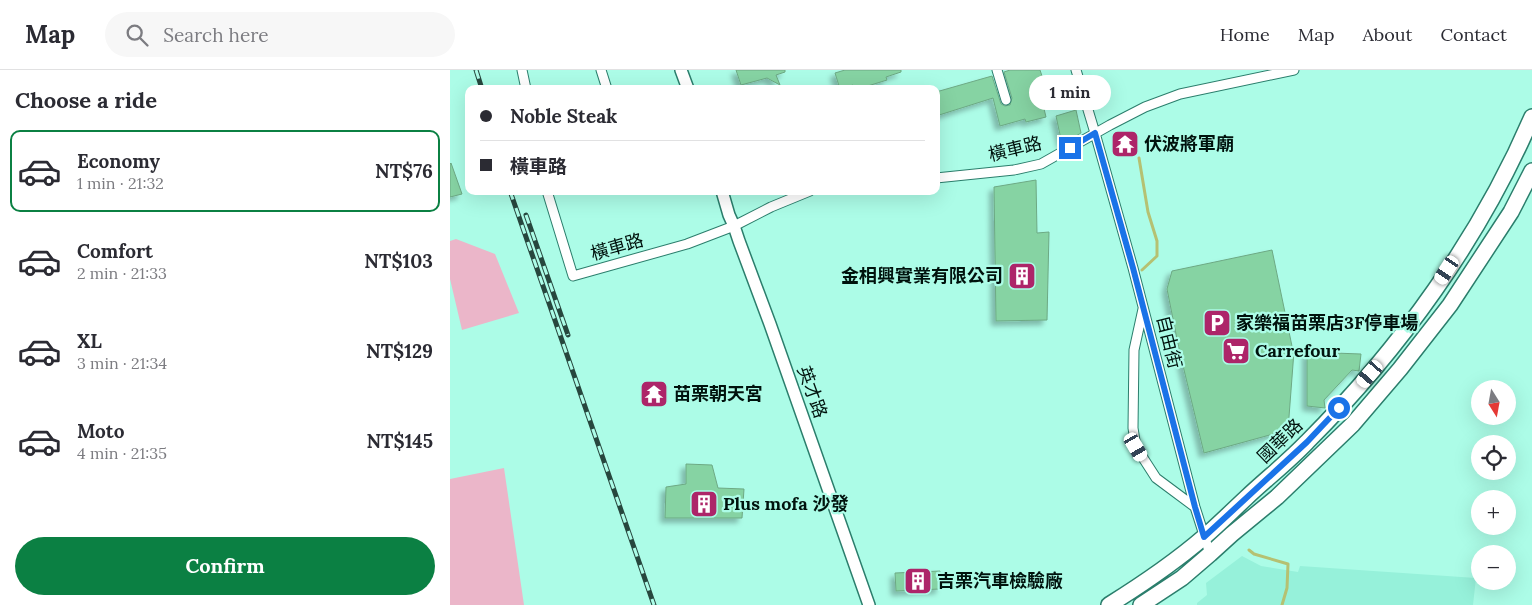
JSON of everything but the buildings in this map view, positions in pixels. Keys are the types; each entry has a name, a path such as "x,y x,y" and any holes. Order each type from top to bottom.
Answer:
{"main road":[{"name":"國華路","path":"1108,605 1166,566 1204,537 1307,442 1380,363 1412,322 1462,247 1488,204 1532,117"},
{"path":"1140,605 1182,578 1277,497 1353,424 1400,370 1450,304 1511,212 1532,171"},
{"path":"1462,247 1480,258"}],"street":[{"path":"522,70 525,85"},
{"path":"600,70 606,85"},
{"path":"681,70 687,85"},
{"path":"997,70 1006,100"},
{"name":"自由街","path":"1076,70 1143,308 1195,507 1210,554"},
{"name":"橫車路","path":"940,178 1014,170 1041,164 1095,133 1145,108 1180,94 1294,70"},
{"name":"橫車路","path":"548,195 573,276 687,244 734,226 771,207 800,195"},
{"name":"英才路","path":"723,195 869,605"},
{"path":"1143,308 1134,350 1133,428 1136,447 1156,478 1195,507"}],"shaded area":[{"path":"456,239 495,254 519,313 462,330 450,279 450,241"},
{"path":"504,468 524,605 450,605 450,479"},
{"path":"1242,556 1261,566 1298,572 1300,566 1471,578 1471,590 1475,590 1473,605 1197,605 1207,595 1206,583"}],"waterway":[{"path":"1139,158 1148,212 1157,241 1157,256 1142,270"},
{"path":"1249,550 1254,554 1288,564 1287,588 1282,605"}],"railway":[{"path":"476,70 481,85"},
{"path":"511,195 654,605"},
{"path":"526,215 568,335"}],"place":[{"name":"伏波將軍廟","path":"1125,144"},
{"name":"金相興實業有限公司","path":"1022,276"},
{"name":"家樂福苗栗店3F停車場","path":"1217,323"},
{"name":"Carrefour","path":"1236,351"},
{"name":"苗栗朝天宮","path":"654,394"},
{"name":"Plus mofa 沙發","path":"704,504"},
{"name":"吉栗汽車檢驗廠","path":"918,581"}],"route":[{"path":"1070,148 1095,133 1133,268 1204,537 1307,442 1339,408"}]}
